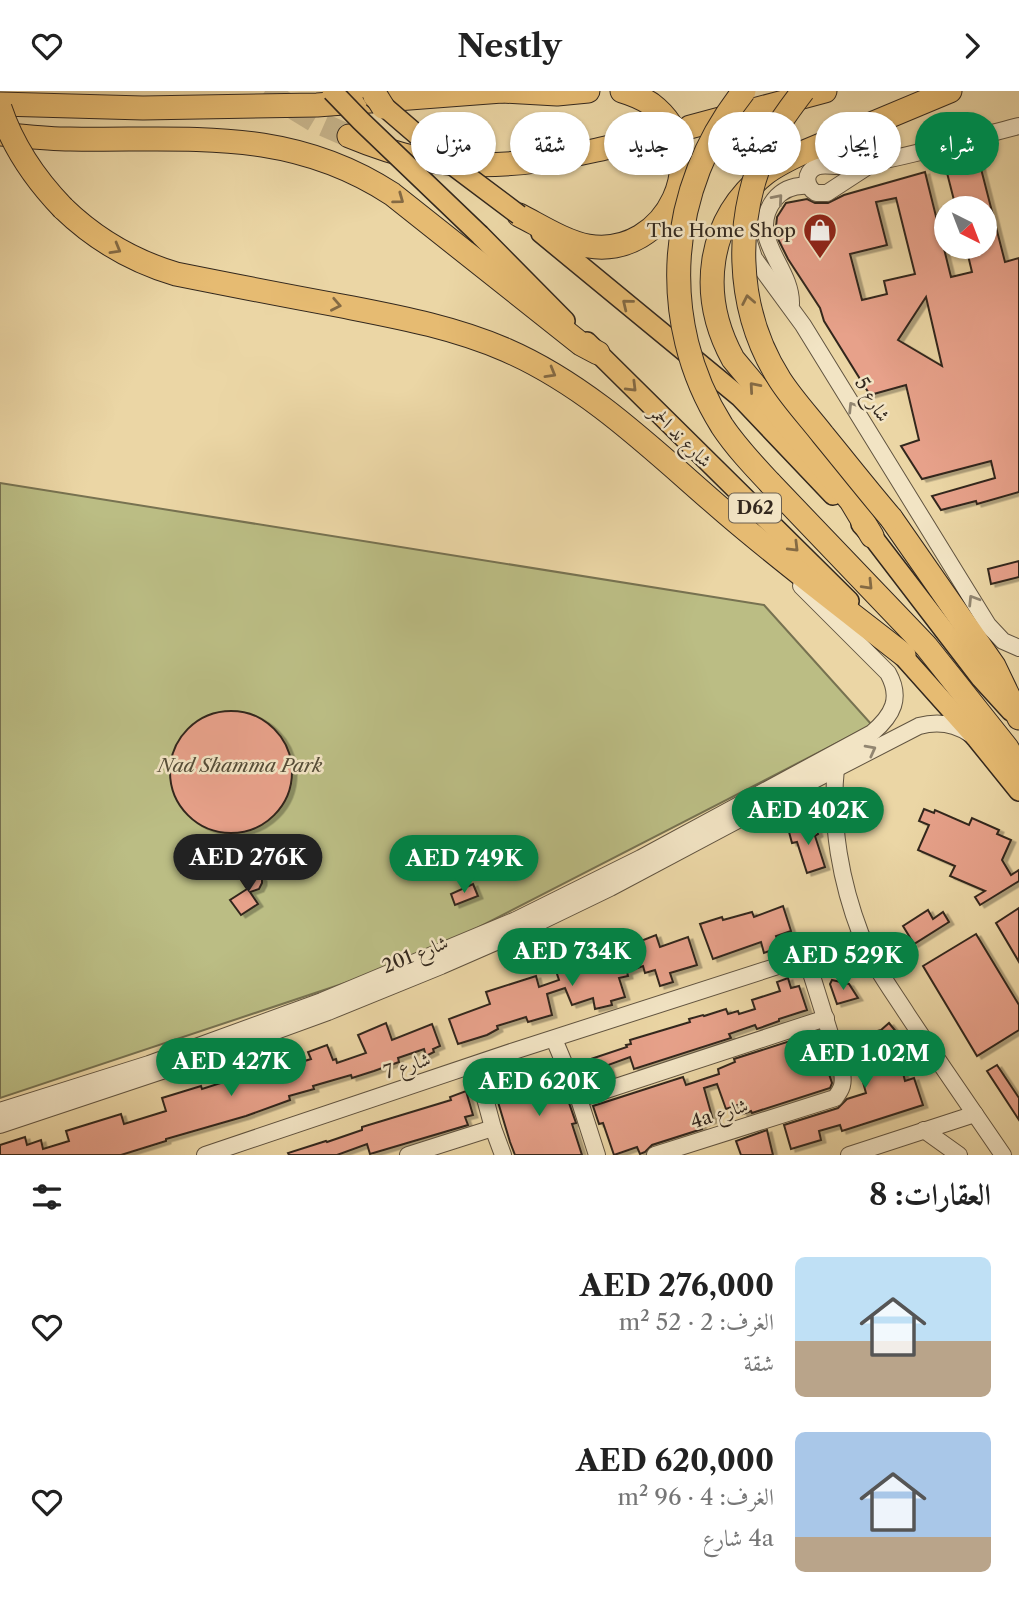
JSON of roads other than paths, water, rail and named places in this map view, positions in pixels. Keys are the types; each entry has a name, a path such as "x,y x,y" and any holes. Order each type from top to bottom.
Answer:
{"highway":[{"path":"588,91 558,94 502,91 317,105 143,108 0,106 10,135 26,165 62,208 105,243 131,257 176,274 420,321 465,334 508,351 557,376 625,424 740,526 904,655"},
{"path":"519,215 571,241 603,247 635,239 661,220 671,207 681,176 678,143 672,129 657,110 637,96 622,91"},
{"path":"744,91 730,108 711,140 696,174 685,211 679,247 678,285 685,334 705,393 722,426 744,456 926,646 1007,748 1019,768"},
{"path":"803,91 771,137 751,190 745,218 744,274 748,302 759,338 780,380 796,403 891,519 994,666 1019,719"},
{"path":"694,126 825,91"},
{"path":"801,153 950,91"},
{"path":"0,123 71,125 143,108"},
{"path":"0,134 66,139 185,139 252,143 292,150 330,161 363,176 392,194 581,344 598,353"},
{"path":"349,137 422,159 461,164 498,165 561,158 604,148"},
{"path":"764,175 740,199 721,232 711,288 717,325 724,343 744,375 852,501 873,536"}],"main road":[{"name":"شارع ند الحمر","path":"332,91 904,655 1019,791"},
{"path":"375,96 451,164 519,215 740,397 873,536 981,677 1019,719"}],"street":[{"path":"901,156 1019,126"},
{"path":"815,168 807,180 808,186 816,193 827,193 855,175"},
{"name":"شارع 5","path":"772,175 753,199 749,212 747,228 754,258 791,307 988,625 1003,641 1019,648"},
{"path":"791,307 788,283 768,245 765,224 767,213 778,195 794,186 808,186"},
{"path":"740,526 888,673 895,693 891,713 906,732"},
{"name":"شارع 201","path":"0,1111 149,1064 322,1001 516,920 641,858 864,737 879,727 891,713"},
{"name":"شارع 201","path":"0,1125 213,1054 328,1012 441,966 610,888 906,732 930,723 939,723 956,726 977,739"},
{"path":"836,768 836,834"},
{"path":"785,795 800,794 814,799 829,814 862,936 883,977 1003,1155"},
{"name":"شارع 7","path":"205,1155 806,957 862,936"},
{"name":"4a شارع","path":"655,1155 835,1098 841,1091 844,1081 806,957"},
{"path":"579,1098 826,1018"},
{"path":"554,1039 579,1098 597,1155"},
{"path":"476,1065 503,1155"},
{"path":"849,1155 975,1114"},
{"path":"408,1155 493,1128"},
{"path":"924,1130 959,1155"}],"tunnel":[{"path":"265,91 315,121 349,136"}],"place":[{"name":"The Home Shop","path":"820,260"}],"park label":[{"name":"Nad Shamma Park","path":"240,765"}]}
